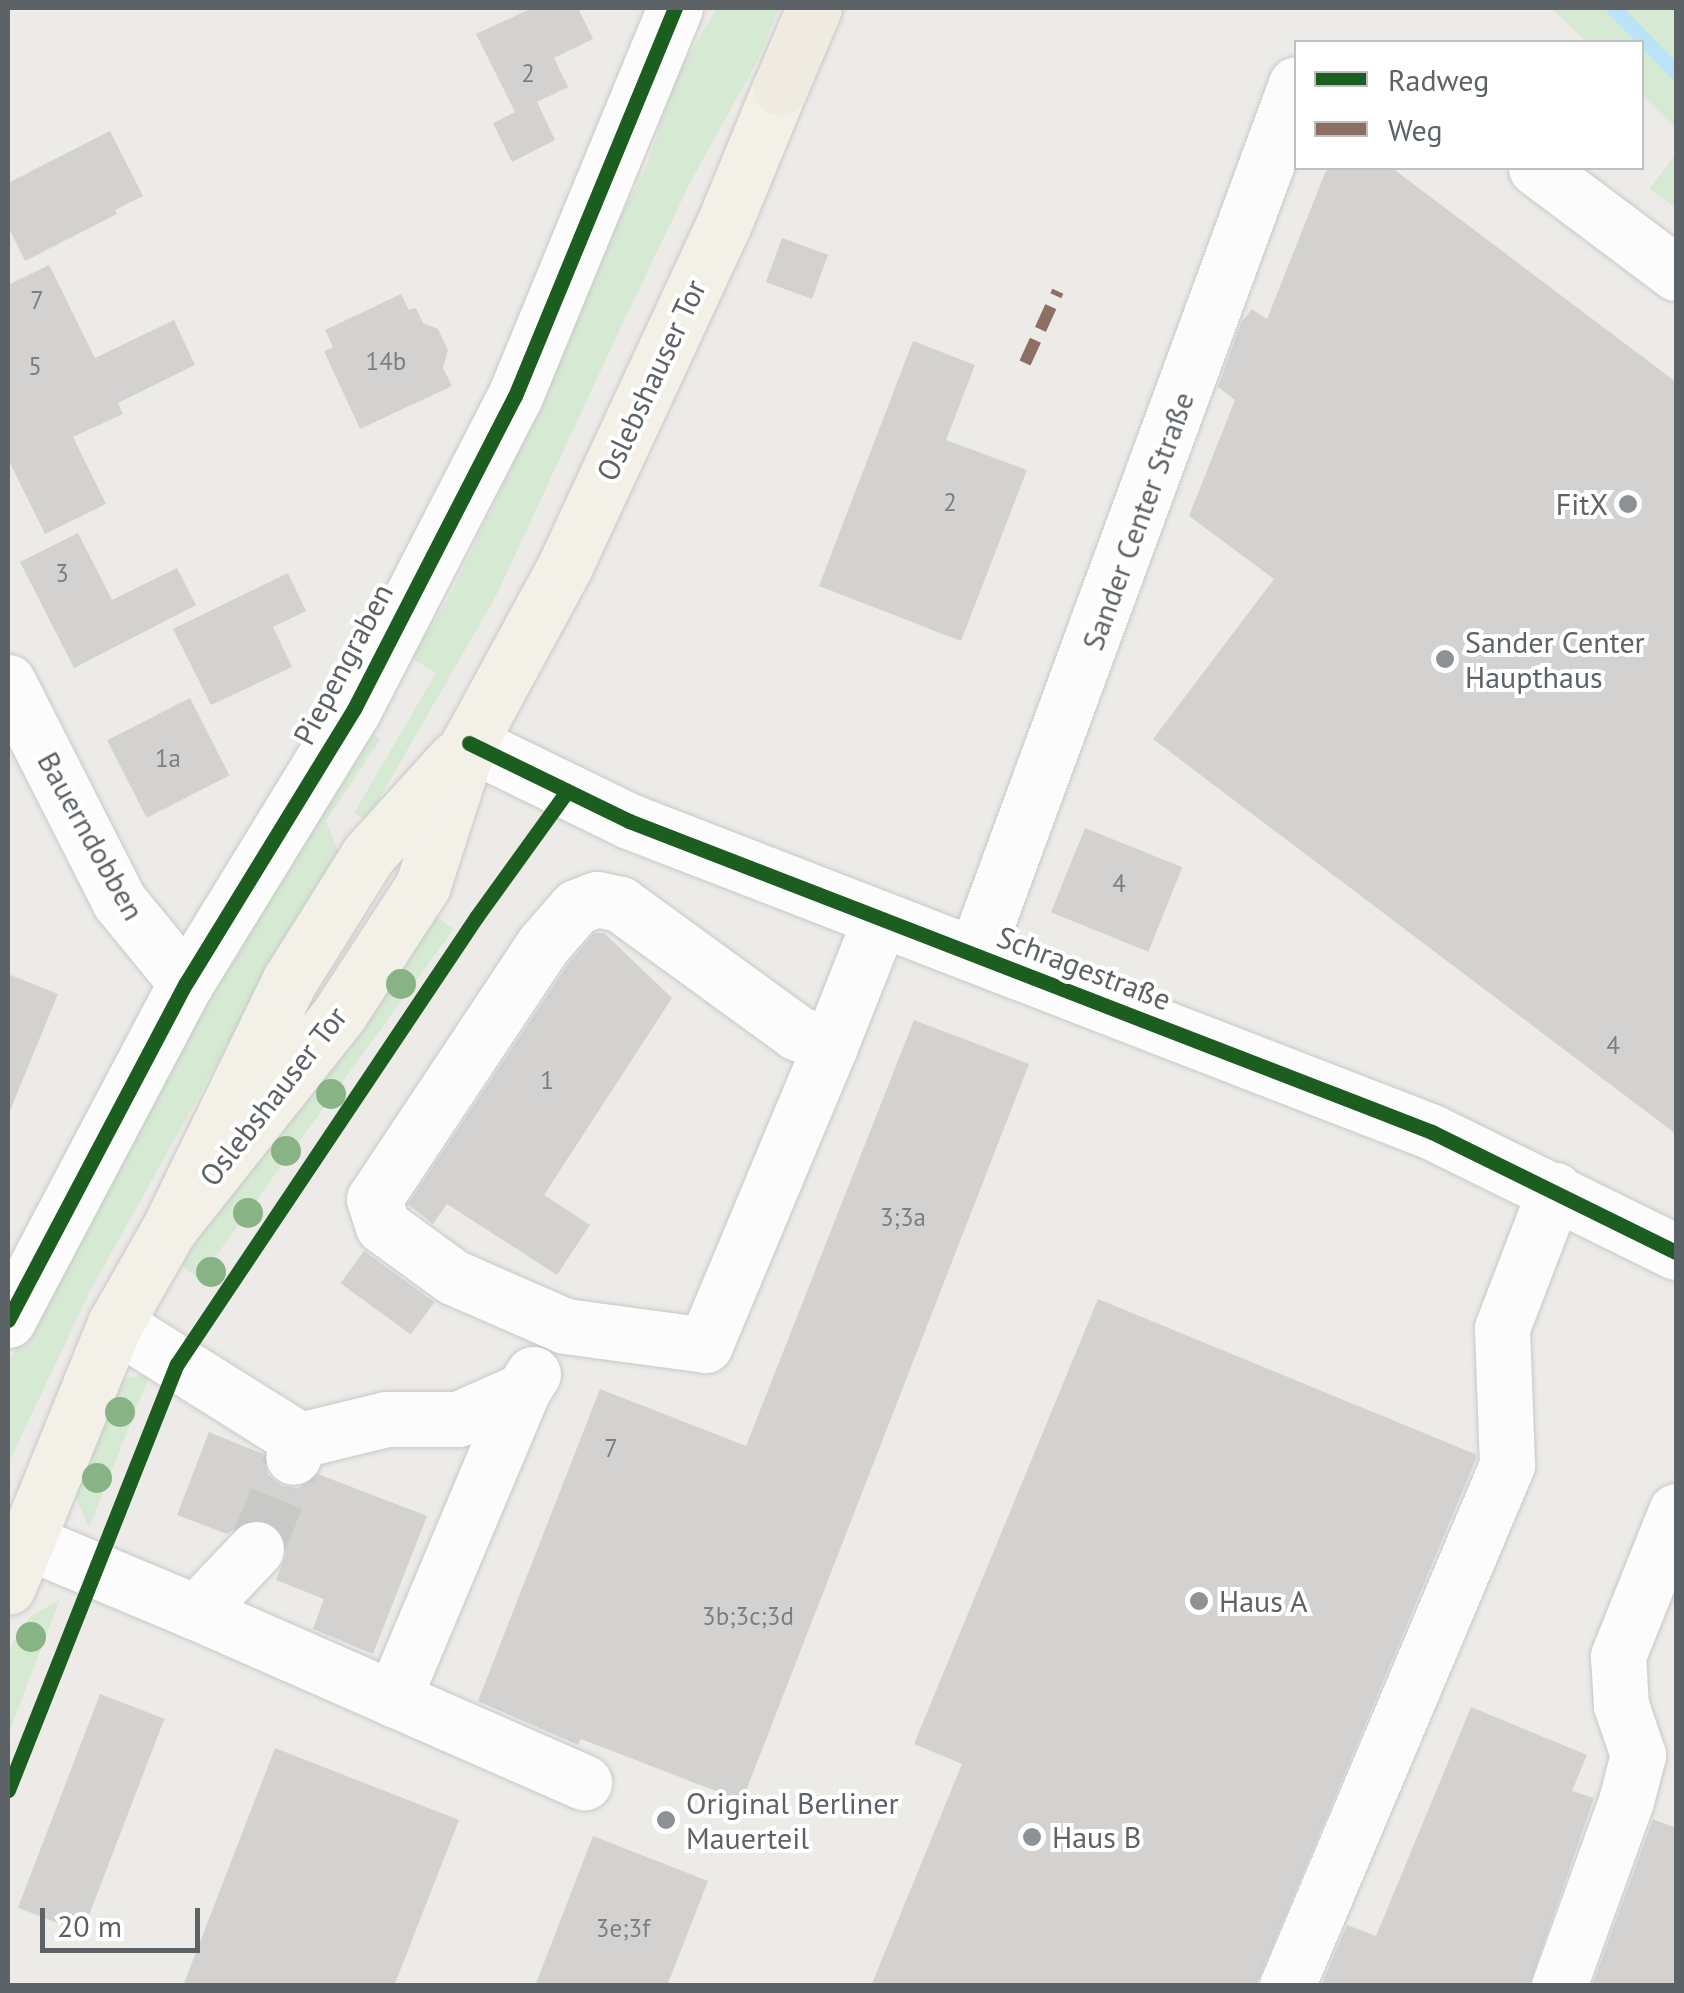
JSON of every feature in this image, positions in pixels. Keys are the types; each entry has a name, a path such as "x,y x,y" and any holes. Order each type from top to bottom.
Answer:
{"highway":[{"name":"Oslebshauser Tor","path":"780,88 814,8"}],"main road":[{"name":"Oslebshauser Tor","path":"17,1564 114,1324 169,1229 290,980 368,855 469,743 564,566 723,226 780,88"}],"street":[{"name":"Piepengraben","path":"8,1320 186,984 354,709 515,396 661,17"},
{"name":"Sander Center Straße","path":"974,955 1294,89"},
{"path":"1539,170 1676,273"},
{"name":"Bauerndobben","path":"8,682 120,901 186,984"},
{"name":"Schragestraße","path":"469,743 630,821 1432,1132 1676,1252"},
{"path":"830,1046 796,1032 620,904 598,900 576,908 543,946 374,1199 383,1226 453,1277 565,1326 706,1345 830,1046 880,920"},
{"path":"1287,1986 1507,1466 1502,1328 1555,1190"},
{"path":"114,1324 296,1449 386,1418 458,1420 522,1390"},
{"path":"393,1699 522,1390 565,1326"},
{"path":"1560,1986 1626,1800 1638,1754 1621,1705 1618,1656 1676,1511"},
{"path":"196,1612 256,1550"},
{"path":"17,1564 196,1612 584,1782"}],"green space":[{"path":"717,8 779,8 759,58 690,183 496,596 367,820 354,813 436,673 411,658 449,597 532,425 601,256 647,165 677,75"},
{"path":"1551,8 1676,8 1676,129 1644,97 1644,40 1585,40"},
{"path":"1676,154 1676,208 1649,189"},
{"path":"367,733 381,738 326,821 341,859 243,1017 90,1291 8,1464 8,1364 115,1154"},
{"path":"434,915 453,929 199,1279 180,1264"},
{"path":"150,1374 89,1528 76,1497 77,1477 121,1379"},
{"path":"60,1599 8,1735 8,1656 30,1617"}],"building":[{"path":"532,8 578,8 593,39 554,58 568,87 537,102 555,140 512,162 493,123 515,112 476,34"},
{"path":"110,131 143,196 115,210 117,214 25,261 8,226 8,183"},
{"name":"Sander Center Haupthaus","path":"1326,170 1395,170 1676,382 1676,1134 1153,739 1274,579 1189,516 1235,400 1218,387 1241,323 1252,309 1267,319"},
{"path":"782,238 828,255 812,299 766,282"},
{"path":"49,265 95,358 174,320 195,365 118,403 123,414 73,437 106,504 45,534 8,459 8,285"},
{"path":"401,294 409,310 416,308 423,323 438,329 448,350 443,368 452,386 360,429 324,351 333,347 325,330"},
{"path":"913,341 975,365 946,440 1027,470 961,641 819,586"},
{"path":"78,533 112,600 177,568 196,605 74,668 20,562"},
{"path":"288,573 306,611 273,627 292,667 211,705 173,629"},
{"path":"190,698 229,776 147,818 107,740"},
{"path":"1085,828 1182,867 1148,952 1051,912"},
{"path":"594,933 604,933 672,998 544,1195 590,1225 557,1275 447,1204 433,1224 408,1204 568,964"},
{"path":"8,974 58,994 9,1113 8,1113"},
{"path":"914,1020 1029,1064 742,1801 581,1739 578,1745 478,1701 600,1389 746,1446"},
{"path":"364,1251 434,1302 411,1334 340,1283"},
{"name":"Haus A","path":"1098,1299 1475,1454 1476,1459 1256,1986 871,1986 962,1764 914,1744"},
{"path":"209,1432 263,1454 268,1475 282,1486 298,1488 318,1474 427,1516 373,1654 313,1629 324,1599 276,1580 286,1555 286,1539 277,1526 264,1519 248,1519 227,1534 177,1515"},
{"path":"100,1694 164,1719 82,1933 18,1908"},
{"path":"1471,1707 1587,1755 1572,1791 1594,1798 1529,1986 1321,1986 1347,1925 1376,1936"},
{"path":"275,1748 459,1820 394,1986 183,1986"},
{"path":"1653,1819 1676,1828 1676,1986 1592,1986"},
{"path":"593,1836 708,1881 667,1986 535,1986"}],"waterway":[{"path":"1613,8 1676,72"}],"tunnel":[{"path":"256,1549 293,1457"}],"marked path":[{"path":"1025,363 1058,291"}],"cycle path":[{"path":"8,1320 186,983 354,709 515,396 675,8"},
{"path":"469,743 629,821 1432,1132 1676,1252"},
{"path":"8,1790 177,1364 477,916 567,791"}],"place":[{"name":"FitX","path":"1628,504"},
{"name":"Sander Center Haupthaus","path":"1445,659"},
{"name":"Haus A","path":"1199,1601"},
{"name":"Original Berliner Mauerteil","path":"666,1820"},
{"name":"Haus B","path":"1032,1837"}]}
